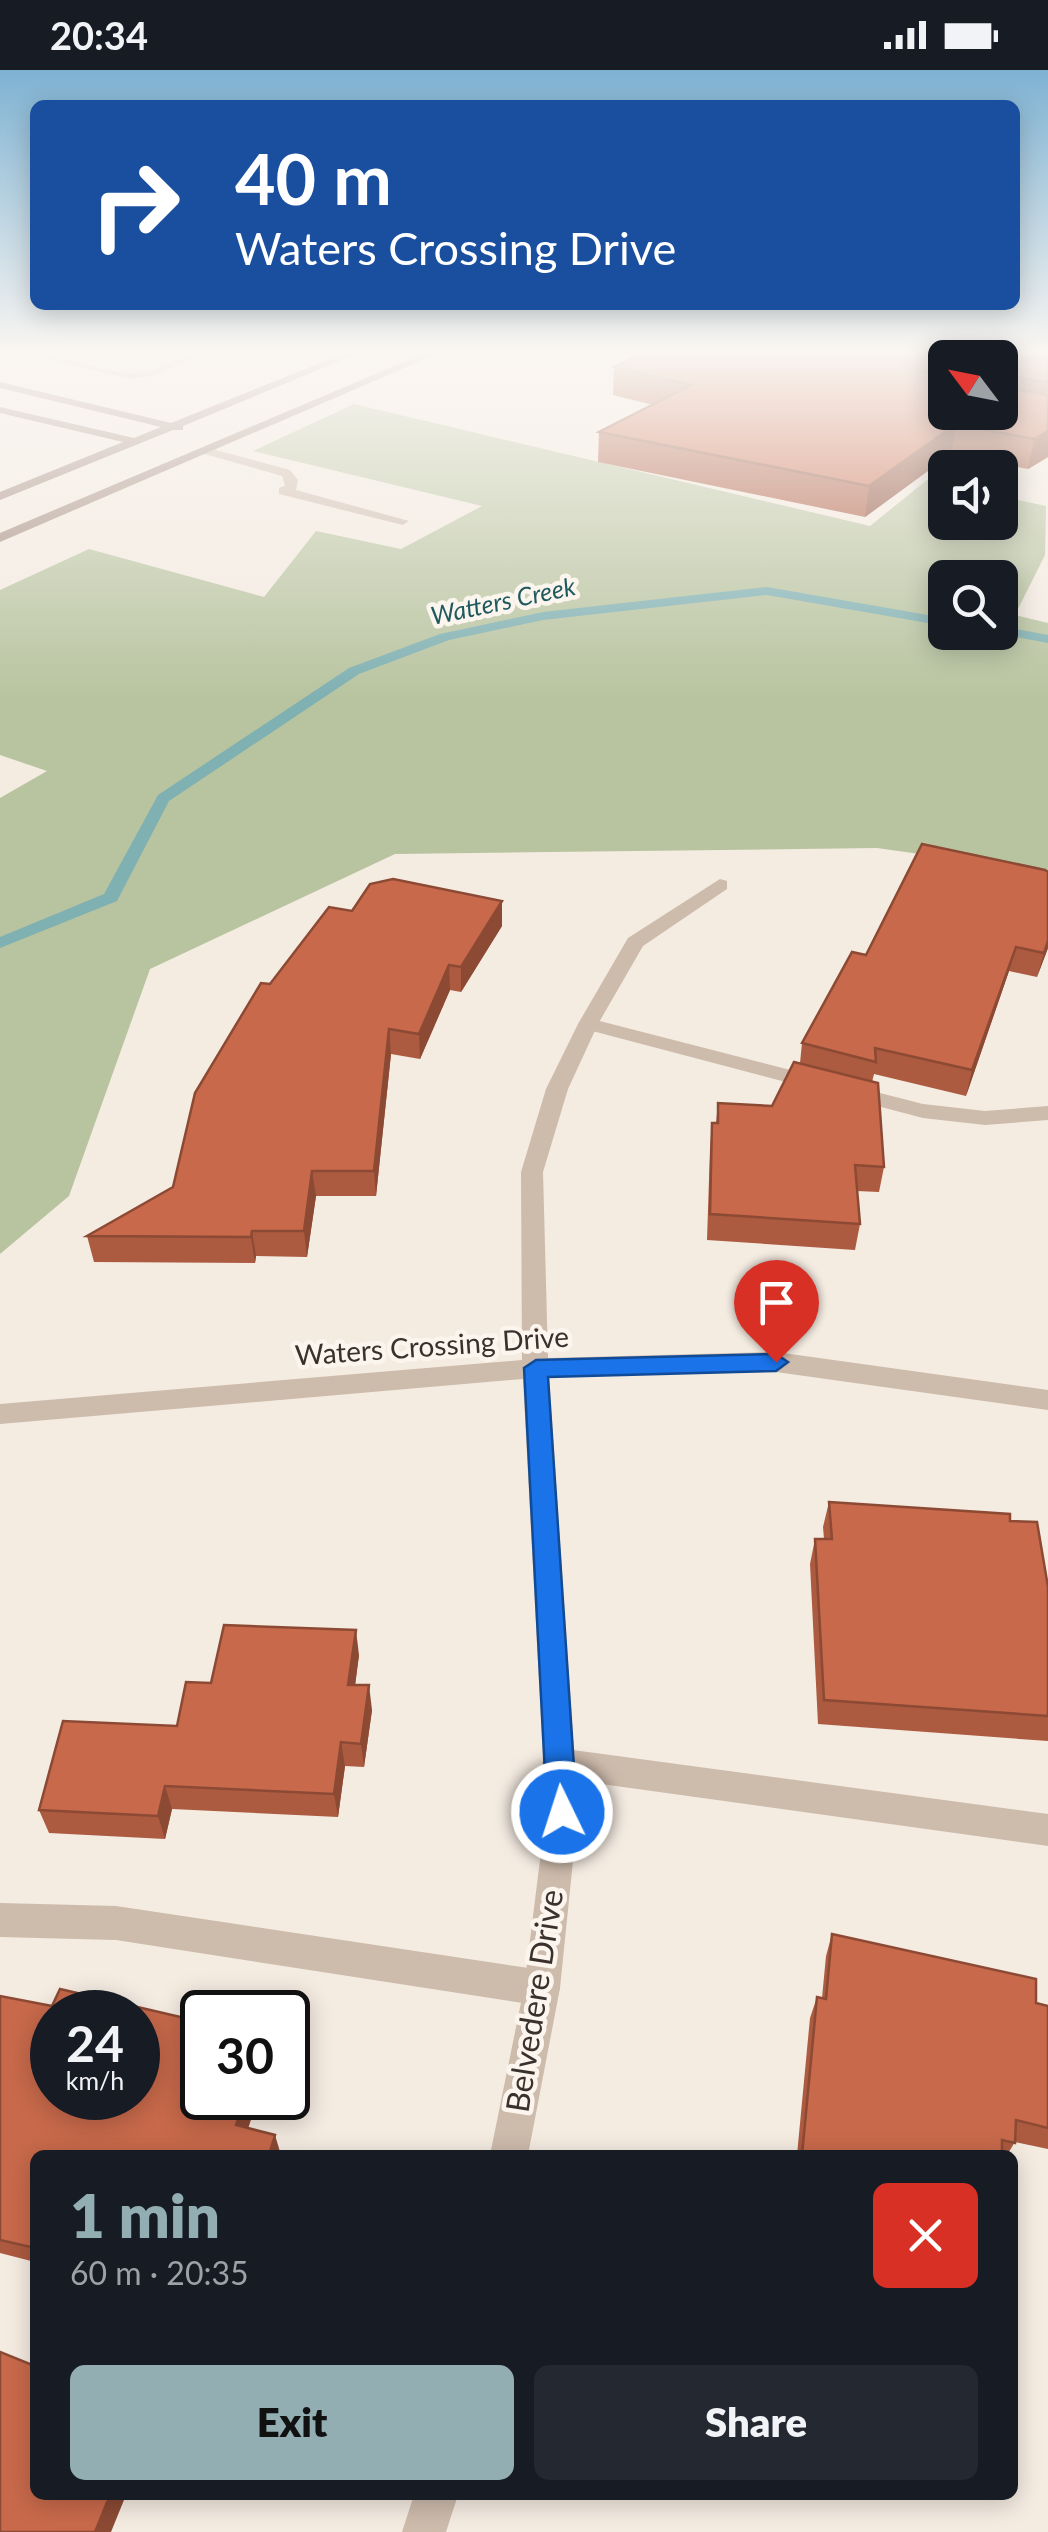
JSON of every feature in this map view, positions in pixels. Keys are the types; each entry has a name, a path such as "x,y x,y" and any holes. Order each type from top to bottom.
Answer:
{"main road":[{"path":"0,496 70,468"},
{"path":"0,538 165,468"}],"street":[{"path":"270,468 286,472 292,480 291,488 283,492 403,521"},
{"name":"Belvedere Drive","path":"510,2150 542,1988 562,1812 536,1368 532,1172 557,1089 588,1024 635,942 720,885"},
{"path":"588,1024 923,1111 973,1119 1022,1119 1048,1113"},
{"name":"Waters Crossing Drive","path":"0,1414 536,1368 776,1362 1048,1400"},
{"path":"558,1763 1048,1830"},
{"path":"0,1920 116,1923 542,1988"},
{"path":"424,2532 434,2500"}],"green space":[{"path":"323,468 624,468 870,526 927,480 928,540 1018,540 1018,500 1046,506 1045,555 1018,609 1018,560 928,560 928,650 1018,650 1018,616 1048,623 1048,872 877,848 395,854 150,969 69,1196 0,1254 0,798 47,771 0,755 0,590 89,549 264,597 316,531 401,549 482,506"}],"building":[{"path":"778,468 894,468 869,486"},
{"path":"922,844 1048,872 1048,941 1044,953 1016,947 972,1070 875,1048 876,1062 802,1043 852,952 866,955"},
{"path":"393,879 502,901 461,967 449,965 419,1034 389,1029 374,1171 312,1171 304,1231 252,1231 251,1237 87,1236 173,1187 195,1093 261,983 270,984 329,907 352,911 370,884"},
{"path":"794,1062 878,1083 884,1167 855,1165 860,1224 710,1214 712,1123 718,1123 718,1103 772,1106"},
{"path":"829,1502 1010,1514 1010,1521 1037,1522 1048,1587 1048,1716 824,1700 815,1539 832,1539"},
{"path":"224,1625 356,1630 348,1685 369,1685 361,1744 341,1742 334,1794 165,1786 158,1816 39,1810 63,1721 177,1726 186,1682 211,1683"},
{"path":"832,1934 1036,1979 1036,2003 1048,2006 1048,2128 1016,2120 1015,2143 1002,2140 1002,2150 802,2150 817,1997 826,1999"},
{"path":"0,1996 30,2002 30,2120 160,2120 160,2012 180,2017 180,2120 238,2120 236,2125 275,2135 270,2150 30,2150 30,2247 0,2240"},
{"path":"0,2352 30,2364 30,2500 108,2500 95,2532 0,2532"}],"waterway":[{"name":"Watters Creek","path":"0,943 111,897 163,798 354,671 445,637 543,616 767,591 928,619"},
{"name":"Watters Creek","path":"1018,633 1048,639"}],"route":[{"path":"562,1812 536,1368 776,1362"}]}
